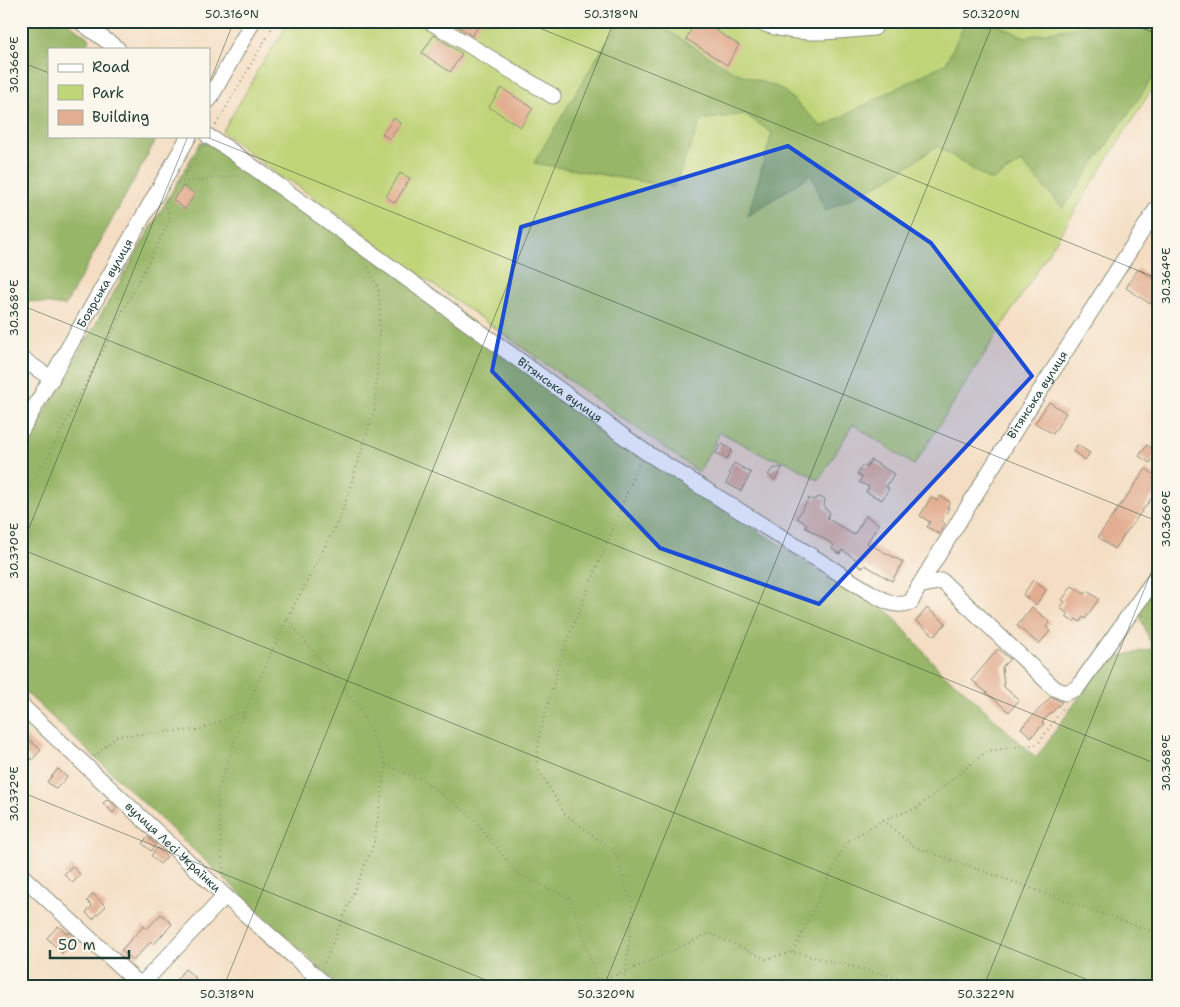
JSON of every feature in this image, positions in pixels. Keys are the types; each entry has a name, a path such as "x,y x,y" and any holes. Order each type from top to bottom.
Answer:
{"street":[{"path":"79,21 117,48"},
{"path":"210,98 253,21"},
{"path":"429,21 553,96"},
{"path":"757,21 774,28 801,33 874,28"},
{"name":"Вітянська вулиця","path":"210,137 228,148 644,451 866,590 893,604 903,605 910,602 1020,422 1159,205"},
{"name":"Боярська вулиця","path":"21,431 188,138"},
{"path":"21,358 52,379"},
{"path":"919,586 942,581 1054,688 1065,693 1077,688 1159,573"},
{"name":"вулиця Лесі Українки","path":"21,705 225,896 323,982"},
{"path":"21,875 140,986 225,896"}],"path":[{"path":"210,133 276,21"},
{"path":"182,182 207,138"},
{"path":"21,500 49,455 170,220 161,186 261,172"},
{"path":"225,896 218,793 245,711 287,619 341,516 375,408 380,312 378,287 367,266"},
{"path":"624,986 633,909 615,852 566,814 536,766 540,733 562,653 644,451"},
{"path":"287,619 362,712 386,764 374,843 323,982"},
{"path":"793,952 846,842 883,820 917,808 987,751 1038,744 1077,688"},
{"path":"85,765 117,736 199,730 245,711"},
{"path":"386,764 423,780 471,816 517,874 571,899 597,980"},
{"path":"883,820 913,846 1159,934"},
{"path":"577,986 626,972 710,933 766,959 793,952 932,986"}],"highlighted area":[{"path":"788,146 931,243 1032,376 819,604 660,548 492,371 521,227"}],"green space":[{"path":"21,21 66,21 90,39 84,48 48,48 48,138 157,138 65,306 21,300"},
{"path":"290,21 1159,21 1159,78 914,465 853,424 819,480 785,461 765,456 720,432 699,472 363,235 364,233 289,180 287,182 222,132 256,73"},
{"path":"619,21 652,21 734,72 782,89 822,127 946,63 966,21 988,21 1025,37 1109,21 1159,21 1159,69 1063,208 1021,162 991,181 937,146 887,180 825,211 811,174 748,216 772,133 745,114 701,120 674,187 534,163"},
{"path":"200,143 226,143 471,321 712,503 786,548 823,575 889,612 943,674 962,688 1036,758 1106,659 1153,649 1138,611 1159,581 1159,986 339,986 21,688 21,453"}],"building":[{"path":"451,21 482,21 472,36"},
{"path":"696,21 701,21 739,45 727,65 686,39"},
{"path":"434,35 462,54 450,72 422,53"},
{"path":"501,88 533,108 521,127 489,107"},
{"path":"394,118 401,124 389,139 382,134"},
{"path":"400,173 410,178 395,203 386,197"},
{"path":"183,186 195,194 185,209 173,200"},
{"path":"1138,269 1159,282 1159,290 1150,304 1126,288"},
{"path":"1049,402 1066,413 1053,434 1035,423"},
{"path":"721,443 732,450 727,459 716,453"},
{"path":"1077,445 1090,453 1085,460 1073,451"},
{"path":"1147,445 1157,452 1150,463 1139,456"},
{"path":"871,460 894,474 886,487 889,488 882,500 866,492 869,487 859,482 862,477 857,474 863,465 867,467"},
{"path":"734,463 751,473 741,491 726,483"},
{"path":"783,467 775,480 768,475 772,469"},
{"path":"1146,469 1159,478 1159,488 1114,549 1098,537"},
{"path":"940,496 950,502 947,507 949,508 941,521 945,524 939,534 927,527 930,522 920,516 931,497 937,501"},
{"path":"819,497 825,499 824,508 830,512 827,518 854,535 866,516 879,524 867,543 903,562 892,581 865,565 863,568 855,564 857,560 842,550 840,554 832,549 834,545 805,527 807,524 797,518 809,498 813,500"},
{"path":"1033,580 1046,590 1036,605 1023,595"},
{"path":"1072,586 1085,594 1087,591 1099,599 1085,619 1083,617 1080,622 1076,619 1073,622 1066,617 1068,614 1060,608 1065,602 1062,600"},
{"path":"1032,607 1050,622 1046,627 1050,631 1039,644 1017,626"},
{"path":"927,608 946,623 935,636 916,621"},
{"path":"998,649 1010,659 1002,667 1004,687 1019,700 1009,712 972,680"},
{"path":"1051,697 1062,702 1042,722 1044,724 1031,737 1021,728"},
{"path":"21,733 41,750 32,760 21,751"},
{"path":"58,769 67,777 56,789 47,782"},
{"path":"108,799 117,808 113,813 103,803"},
{"path":"148,837 156,845 151,851 142,843"},
{"path":"157,848 167,857 160,864 151,856"},
{"path":"72,866 80,874 73,883 64,874"},
{"path":"93,894 106,906 93,919 86,913 92,906 87,901"},
{"path":"161,914 172,924 154,944 151,941 133,961 121,950 144,926 147,929"},
{"path":"58,926 68,934 69,932 79,941 73,948 70,945 62,953 47,938"},
{"path":"185,969 196,978 189,986 171,986"}]}
